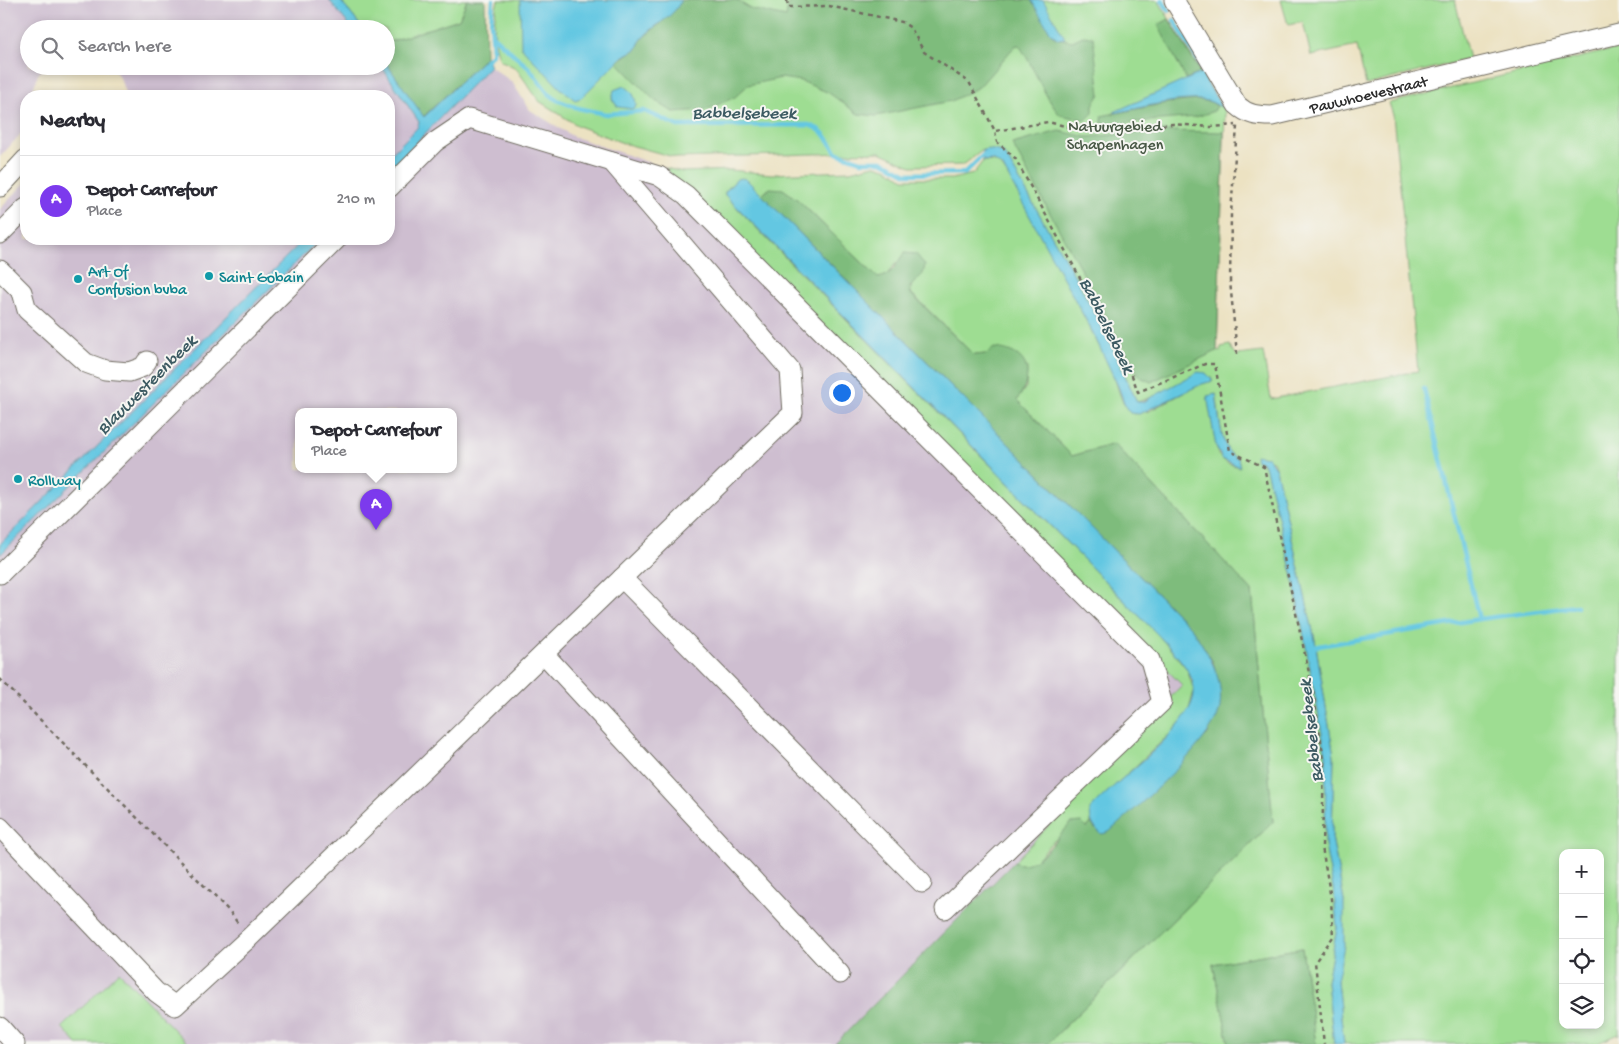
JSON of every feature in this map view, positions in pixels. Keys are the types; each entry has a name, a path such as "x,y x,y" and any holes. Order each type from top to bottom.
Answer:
{"street":[{"path":"1174,0 1228,91 1241,118"},
{"name":"Pauwhoevestraat","path":"1241,118 1253,115 1272,116 1619,34"},
{"path":"395,182 435,142 469,119 659,176 686,195 1150,660 1162,702 945,909"},
{"path":"0,827 156,992 175,1006 249,938 793,413 790,370 612,162"},
{"path":"0,186 20,165"},
{"path":"0,234 20,214"},
{"path":"0,574 331,245"},
{"path":"0,270 22,292 28,310 86,364 105,370 129,372 143,367 147,361"},
{"path":"622,578 922,883"},
{"path":"544,654 840,974"}],"path":[{"path":"786,0 788,7 829,6 902,22 911,28 924,52 969,82 995,132 997,142 1015,158 1130,370 1138,392 1205,364 1215,364 1230,451 1264,467 1313,691 1324,760 1322,847 1331,899 1332,937 1315,962 1324,1044"},
{"path":"995,132 1048,122 1086,131 1173,124 1211,127 1241,118 1231,214 1230,281 1237,354"},
{"path":"0,679 230,912 249,938"}],"shaded area":[{"path":"0,0 329,0 345,20 20,20 20,75 38,75 33,90 20,90 20,135 0,157"},
{"path":"490,66 512,82 530,110 572,136 665,168 1182,685 1014,862 835,1044 188,1044 119,972 62,1027 77,1044 0,1044 0,555 314,245 395,245 395,165"},
{"path":"118,75 387,75 419,122 417,128 395,150 395,90 124,90"},
{"path":"20,188 20,245 298,245 0,544 0,209"}],"green space":[{"path":"340,0 467,0 459,19 395,40 395,20 356,20"},
{"path":"467,0 485,0 486,57 423,117 394,75 395,40 459,19"},
{"name":"Natuurgebied Schapenhagen","path":"498,0 1158,0 1225,112 1217,351 1220,352 1221,347 1230,345 1237,355 1263,352 1271,399 1418,371 1393,115 1389,103 1619,48 1619,1034 1596,1044 1344,1044 1337,981 1344,901 1332,837 1334,756 1315,640 1276,469 1273,461 1260,461 1266,469 1293,577 1326,755 1325,845 1334,893 1337,928 1327,982 1334,1044 1316,1044 1302,948 1213,964 1229,1044 1047,1044 1273,822 1252,591 1114,444 1072,456 1017,400 1026,387 1027,367 987,354 974,355 911,293 912,284 923,274 897,262 885,277 878,278 797,199 770,188 762,195 746,179 737,179 725,192 725,195 768,240 1160,637 1187,669 1194,691 1188,713 1172,732 1093,806 1090,810 1091,823 1087,828 1081,822 1055,840 1033,862 1021,865 1014,862 1182,685 665,168 683,172 730,170 771,174 850,171 875,165 888,169 904,179 952,179 973,174 983,161 997,162 1009,176 1094,335 1126,407 1134,414 1149,411 1212,378 1137,402 1112,347 1076,278 1007,158 983,150 963,165 911,166 880,152 677,158 623,143 578,126 539,101 516,68 500,60 495,39","holes":["1216,394 1221,431 1227,449 1238,458 1239,467 1227,463 1218,455 1212,395"]},
{"path":"681,0 736,0 751,9 786,17 789,0 1031,0 1054,37 1072,41 1083,36 1093,37 1100,94 1093,105 1093,113 1086,120 1060,115 1048,98 1019,45 1015,46 979,87 951,101 876,116 858,114 829,93 801,81 781,78 748,85 735,97 706,110 673,112 654,100 617,62 638,47 640,40 662,22"},
{"path":"1281,0 1455,0 1469,59 1366,85 1357,46 1311,56 1303,22 1288,25"},
{"path":"1169,19 1201,73 1186,79 1158,25"},
{"path":"1200,100 1211,102 1217,106 1214,111 1196,117 1114,124 1102,123 1101,116 1167,103"},
{"path":"1059,131 1087,137 1159,131 1224,132 1217,351 1151,382 1140,377 1012,144"},
{"path":"770,188 783,189 797,199 878,278 887,275 904,253 916,254 925,265 923,274 910,287 911,294 974,355 987,354 994,348 1006,350 1021,359 1027,372 1023,390 1017,400 1072,456 1114,444 1252,591 1273,822 1047,1044 835,1044 1014,862 1030,863 1038,858 1046,852 1071,823 1081,822 1087,828 1091,823 1095,829 1121,821 1208,734 1220,690 1213,662 1192,629 762,195"},
{"path":"1302,948 1316,1044 1229,1044 1213,964"},
{"path":"119,972 188,1044 77,1044 62,1027"}],"water":[{"path":"329,0 340,0 356,20 345,20"},
{"path":"520,0 681,0 672,14 645,35 637,49 622,57 581,98 575,100 560,88 521,47"},
{"path":"1031,0 1043,0 1065,38 1058,39 1050,32"},
{"path":"486,57 490,66 395,165 395,150 417,128 419,122 387,75 394,75 424,117"},
{"path":"1201,73 1222,107 1208,101 1186,100 1114,112"},
{"path":"624,86 634,97 636,106 632,109 618,107 612,99 614,90"},
{"path":"989,149 1002,152 1007,158 1076,278 1112,347 1137,402 1143,402 1198,372 1206,373 1213,381 1202,384 1139,414 1130,413 1126,408 1118,386 1093,333 1003,167 993,160 983,161 983,150"},
{"path":"737,179 746,179 1192,629 1204,647 1214,666 1220,686 1220,707 1215,720 1205,737 1173,773 1109,832 1102,834 1094,827 1091,821 1090,810 1168,737 1181,721 1191,705 1194,691 1190,676 1176,655 1160,637 725,195 725,192"},
{"path":"298,245 314,245 0,555 0,544"},
{"path":"1216,394 1224,441 1227,449 1238,458 1240,467 1222,459 1216,447 1207,396"},
{"path":"1255,455 1268,457 1276,469 1315,640 1334,756 1332,837 1344,901 1344,946 1337,981 1344,1044 1334,1044 1327,982 1337,928 1334,893 1325,845 1326,755 1293,577 1266,469 1262,461 1256,461"}],"waterway":[{"name":"Babbelsebeek","path":"493,0 492,35 530,69 548,93 557,100 578,108 606,114 644,111 678,126 809,125 825,135 837,153 861,161 882,161 907,174 965,173 983,155 988,154"},
{"path":"1162,0 1169,11"},
{"path":"1174,20 1204,70 1203,76"},
{"name":"Blauwesteenbeek","path":"484,64 493,53 492,35"},
{"path":"1424,389 1479,619"},
{"path":"1313,647 1479,619 1577,606"}],"place":[{"name":"Saint Gobain","path":"209,276"},
{"name":"Art Of Confusion bvba","path":"78,279"},
{"name":"Rollway","path":"18,479"},
{"name":"Depot Carrefour","path":"376,530"}]}
